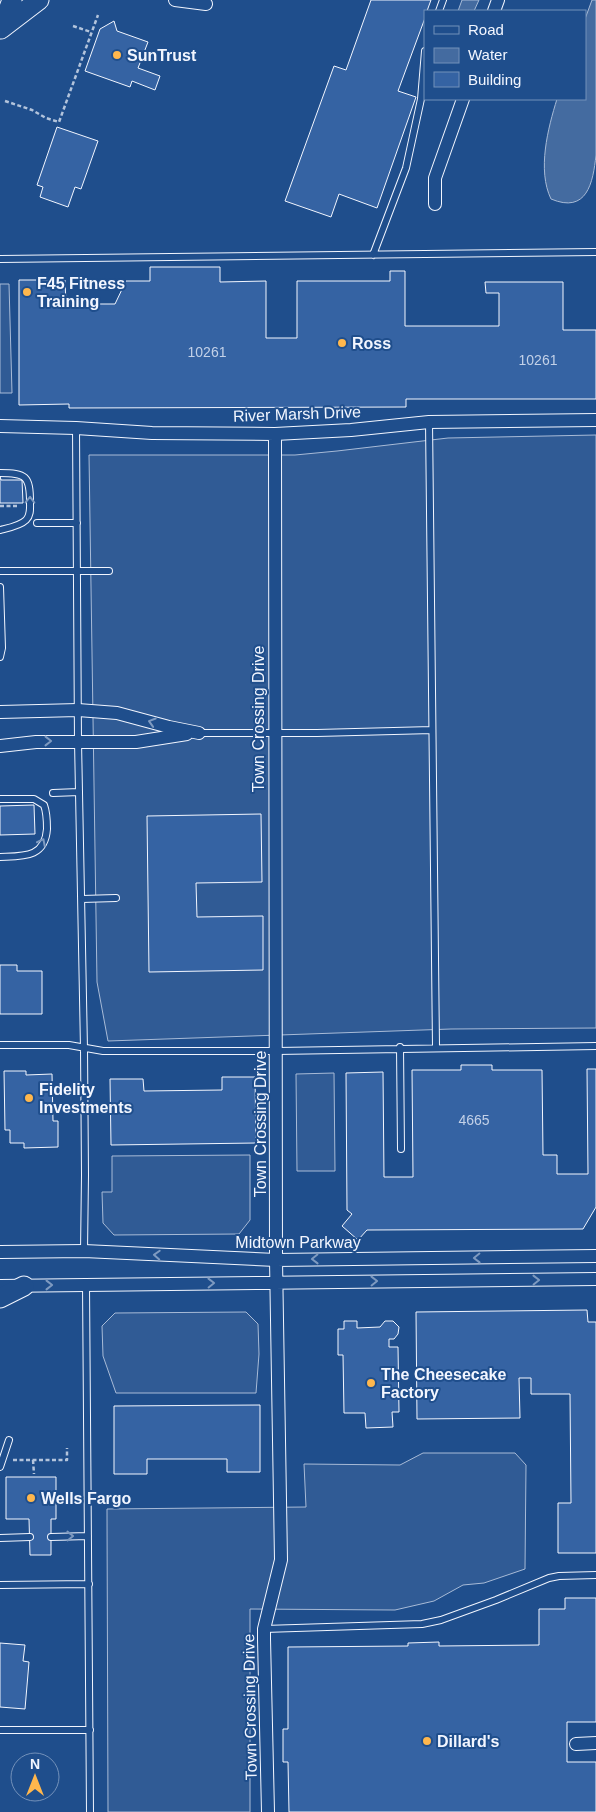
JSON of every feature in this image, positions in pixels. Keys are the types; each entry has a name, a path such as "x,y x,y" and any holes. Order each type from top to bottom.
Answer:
{"main road":[{"path":"0,31 12,0"},
{"path":"0,31 39,0"},
{"path":"0,1298 24,1286"}],"street":[{"path":"175,0 205,1"},
{"path":"435,204 435,178 463,100"},
{"name":"River Marsh Drive","path":"0,426 152,433 275,434 350,430 429,422 596,420"},
{"name":"Town Crossing Drive","path":"268,1812 264,1629 281,1560 276,1282 275,434"},
{"path":"0,712 78,710 118,713 199,733"},
{"path":"0,746 36,742 136,742 199,733"},
{"name":"Midtown Parkway","path":"0,1252 84,1251 276,1260 596,1256"},
{"path":"0,1286 596,1279"},
{"path":"576,1744 596,1744"}],"lane":[{"path":"373,255 406,168 421,99 424,62"},
{"path":"0,259 596,252"},
{"path":"429,422 436,1047"},
{"path":"76,428 78,741 86,1175 84,1251"},
{"path":"0,473 18,474 26,478 30,485 30,512 28,519 23,523 0,530"},
{"path":"37,523 77,523"},
{"path":"0,571 109,571"},
{"path":"0,587 0,655"},
{"path":"199,733 358,733 432,730"},
{"path":"53,792 79,792"},
{"path":"0,799 34,799 44,806 47,820 45,840 34,854 0,857"},
{"path":"82,899 116,898"},
{"path":"0,1046 69,1044 84,1049 103,1051 596,1046"},
{"path":"400,1047 401,1149"},
{"path":"86,1285 90,1812"},
{"path":"0,1467 9,1440"},
{"path":"51,1537 88,1536"},
{"path":"0,1538 30,1537"},
{"path":"264,1629 422,1624 441,1620 496,1600 548,1578 596,1575"},
{"path":"0,1585 89,1584"},
{"path":"0,1730 90,1730"}],"path":[{"path":"4,101 32,110 46,118 59,122 98,15"},
{"path":"73,26 91,32"},
{"path":"0,506 18,506"},
{"path":"10,1460 67,1460 67,1448"},
{"path":"33,1460 34,1474"}],"shaded area":[{"path":"0,284 9,284 12,393 0,393"},
{"path":"596,435 596,1028 451,1029 108,1041 97,982 89,455 295,455 448,438"},
{"path":"334,1073 335,1171 297,1171 296,1074"},
{"path":"250,1155 250,1220 239,1234 114,1235 103,1223 102,1192 112,1192 112,1156"},
{"path":"246,1312 258,1324 259,1354 256,1393 116,1393 103,1356 102,1326 115,1313"},
{"path":"423,1453 515,1453 526,1465 525,1569 484,1583 463,1585 434,1601 395,1610 250,1609 250,1812 108,1812 107,1509 306,1507 304,1464 400,1465"}],"water":[{"path":"462,0 479,0 474,10 458,10"},
{"path":"592,0 596,0 595,166 586,193 580,199 563,203 551,199 547,188 544,162 545,149 557,100 586,100 586,16"}],"building":[{"path":"371,0 431,0 427,10 424,10 424,21 398,91 416,97 377,208 339,194 331,217 285,201 334,66 346,70"},
{"name":"SunTrust","path":"114,21 117,31 148,42 138,68 160,76 155,90 132,81 130,87 85,71 100,29"},
{"path":"57,127 98,141 81,189 75,187 68,207 40,197 43,187 37,185"},
{"path":"150,267 220,267 220,282 266,281 266,338 297,338 297,281 390,281 390,271 405,271 405,326 499,326 499,293 486,293 485,282 563,282 563,330 596,330 596,399 406,399 406,407 69,408 69,404 19,405 19,280 65,280 66,304 115,304 126,281 150,281"},
{"path":"0,476 1,480 22,480 23,503 0,503"},
{"path":"34,805 35,834 0,835 0,806"},
{"path":"261,814 262,882 196,883 197,917 263,916 263,970 149,972 147,816"},
{"path":"0,965 17,965 17,971 42,971 42,1014 0,1014"},
{"path":"461,1065 492,1065 492,1070 542,1070 543,1155 557,1155 557,1174 588,1174 587,1069 596,1069 596,1207 583,1229 367,1230 358,1240 342,1226 352,1214 347,1210 346,1073 383,1072 384,1177 413,1177 412,1070 461,1070"},
{"name":"Fidelity Investments","path":"4,1071 26,1071 26,1075 52,1074 53,1121 58,1121 58,1147 24,1148 24,1143 10,1143 10,1130 5,1130"},
{"path":"222,1077 255,1077 256,1143 111,1145 110,1079 143,1079 144,1091 222,1090"},
{"path":"587,1310 588,1322 596,1322 596,1553 558,1553 558,1503 571,1503 570,1394 531,1394 531,1378 519,1378 520,1418 417,1419 416,1312"},
{"name":"The Cheesecake Factory","path":"344,1321 357,1321 357,1328 380,1327 385,1321 393,1321 399,1327 398,1334 394,1339 389,1339 389,1347 398,1347 399,1412 392,1412 393,1427 366,1428 365,1413 344,1413 343,1355 338,1355 338,1329 344,1329"},
{"path":"260,1405 260,1472 227,1472 227,1459 147,1459 147,1474 114,1474 114,1406"},
{"name":"Wells Fargo","path":"6,1477 56,1477 56,1519 51,1519 51,1555 30,1555 29,1519 6,1519"},
{"path":"565,1598 596,1598 596,1722 567,1722 567,1762 596,1762 596,1812 289,1812 288,1762 283,1762 283,1729 288,1729 288,1647 408,1646 408,1643 439,1642 439,1646 539,1645 539,1609 565,1609"},
{"path":"0,1643 25,1645 23,1661 29,1662 25,1709 0,1707"}],"place":[{"name":"SunTrust","path":"117,55"},
{"name":"F45 Fitness Training","path":"27,292"},
{"name":"Ross","path":"342,343"},
{"name":"Fidelity Investments","path":"29,1098"},
{"name":"The Cheesecake Factory","path":"371,1383"},
{"name":"Wells Fargo","path":"31,1498"},
{"name":"Dillard's","path":"427,1741"}]}
